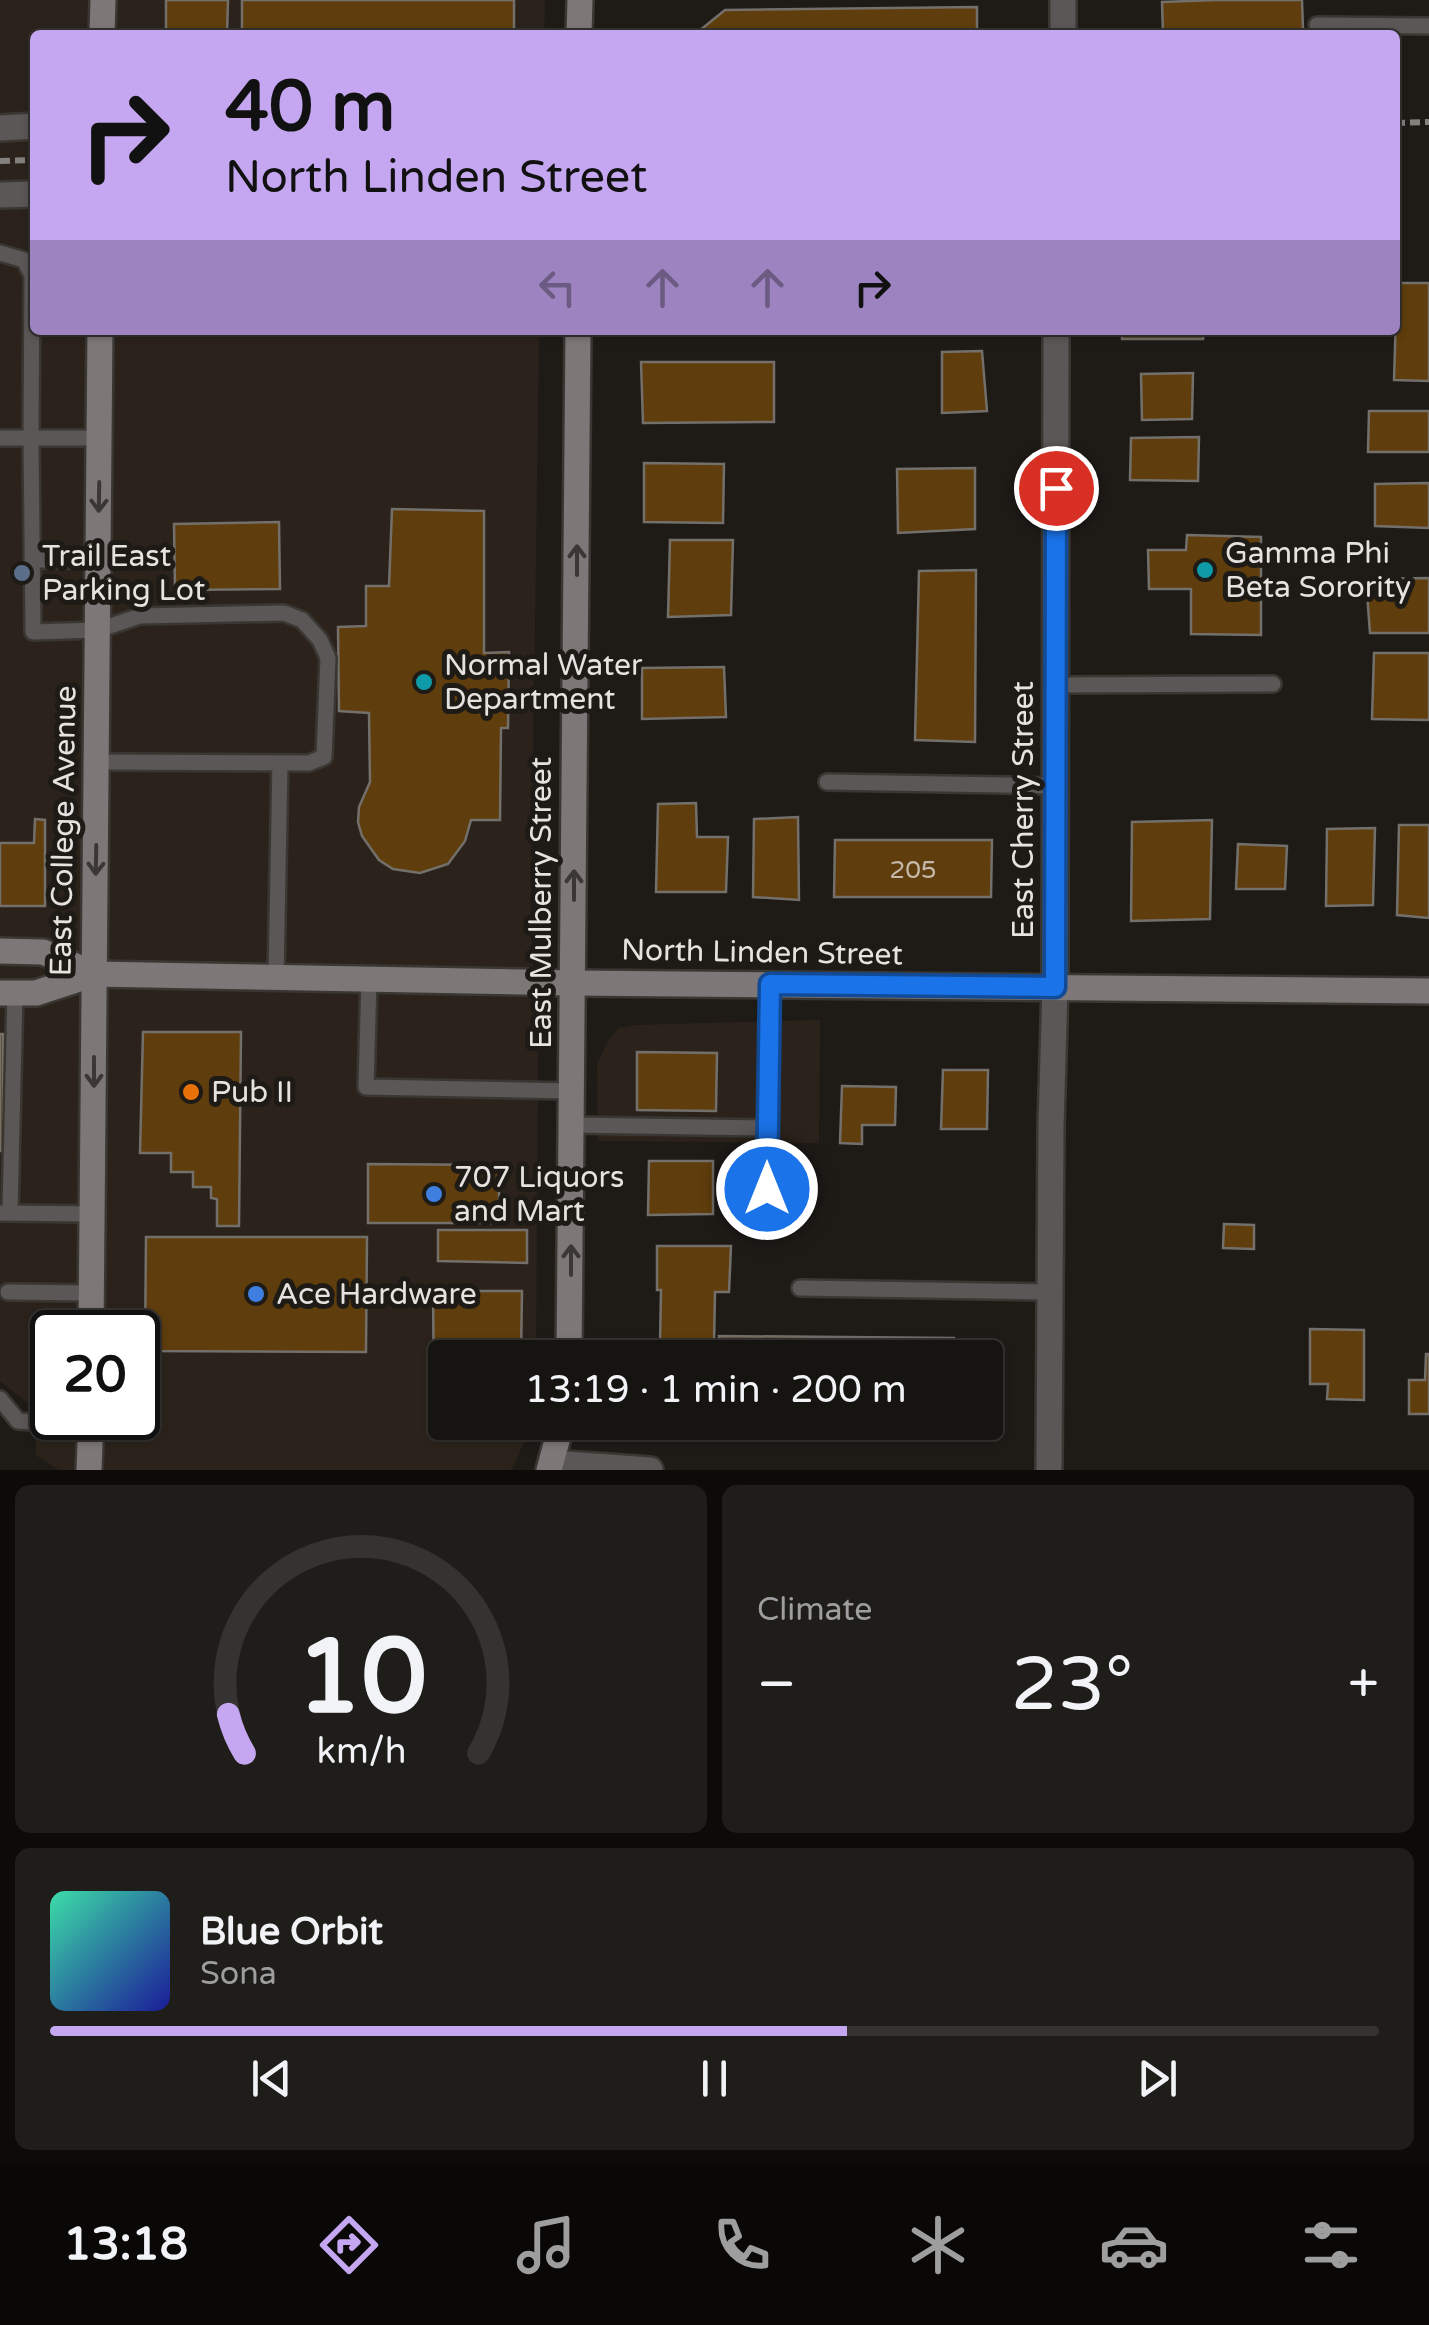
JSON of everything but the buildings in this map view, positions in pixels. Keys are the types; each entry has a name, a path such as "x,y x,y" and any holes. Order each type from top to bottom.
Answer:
{"main road":[{"path":"102,0 102,30"},
{"path":"580,0 580,30"},
{"name":"East College Avenue","path":"91,1310 100,335"},
{"name":"East Mulberry Street","path":"569,1340 578,335"},
{"path":"0,950 42,952 94,974"},
{"path":"8,993 36,994 94,974"},
{"name":"North Linden Street","path":"94,974 1429,992"},
{"path":"90,1440 90,1470"},
{"path":"551,1466 558,1440"}],"street":[{"path":"1063,0 1063,30"},
{"path":"0,128 30,126"},
{"path":"0,196 30,194"},
{"name":"East Cherry Street","path":"1049,1470 1055,987 1056,335"},
{"path":"551,1466 650,1470"}],"lane":[{"path":"1317,24 1429,26"},
{"path":"0,253 24,260 30,271"},
{"path":"32,335 32,632 98,630 140,616 284,613 302,620 320,640 328,658 324,757 308,763 97,762"},
{"path":"0,438 99,438"},
{"path":"32,560 98,560"},
{"path":"1055,685 1273,684"},
{"path":"276,978 280,763"},
{"path":"827,782 1055,786"},
{"path":"369,979 366,1087 572,1091"},
{"path":"767,1220 770,984"},
{"path":"8,993 5,1213 92,1214"},
{"path":"572,1125 768,1128"},
{"path":"800,1288 1050,1292"},
{"path":"8,1292 91,1294"},
{"path":"0,1399 18,1421 30,1421"}],"path":[{"path":"1400,123 1429,122"},
{"path":"0,161 30,160"}],"shaded area":[{"path":"0,0 545,0 544,30 30,30 30,335 539,335 531,919 538,1032 536,1340 428,1340 428,1440 525,1440 511,1470 59,1470 36,1455 35,1440 160,1440 160,1310 30,1310 30,1405 0,1381"},
{"path":"820,1020 819,1143 598,1141 597,1064 619,1028"}],"place":[{"name":"Gamma Phi Beta Sorority","path":"1205,570"},
{"name":"Trail East Parking Lot","path":"22,573"},
{"name":"Normal Water Department","path":"424,682"},
{"name":"Pub II","path":"191,1092"},
{"name":"707 Liquors and Mart","path":"434,1194"},
{"name":"Ace Hardware","path":"256,1294"}],"route":[{"path":"767,1189 770,984 1055,987 1056,488"}]}
